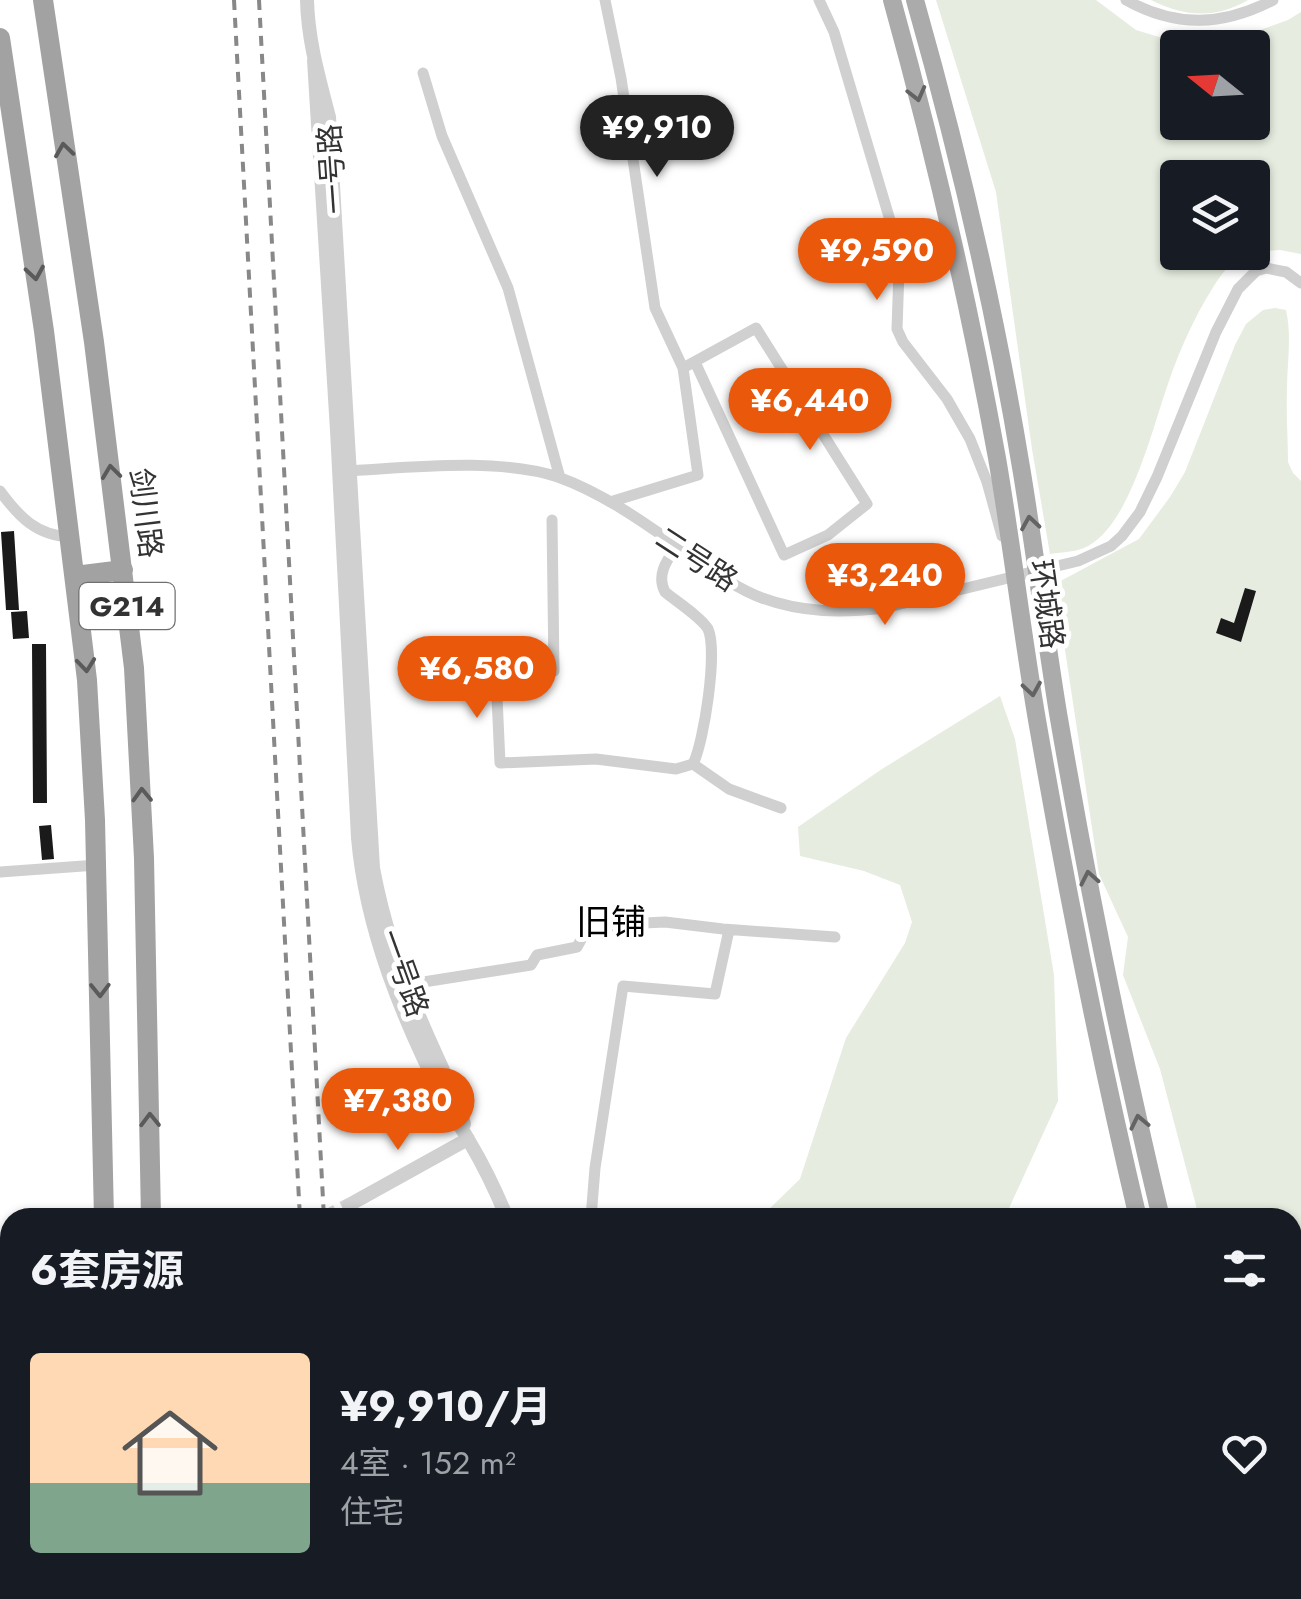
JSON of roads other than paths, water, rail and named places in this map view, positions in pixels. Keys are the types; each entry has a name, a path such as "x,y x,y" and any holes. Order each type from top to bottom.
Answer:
{"highway":[{"name":"剑川路","path":"44,0 91,326 136,694 148,1001 151,1208"},
{"name":"G214","path":"0,38 44,331 89,706 104,1208"},
{"path":"76,576 123,570"}],"main road":[{"name":"环城路","path":"892,0 933,157 976,351 1004,500 1036,717 1086,978 1136,1208"},
{"name":"环城路","path":"916,0 998,347 1022,470 1067,765 1159,1208"}],"street":[{"name":"一号路","path":"307,0 345,470 359,851 372,918 440,1092 486,1169 503,1208"},
{"path":"605,0 621,78 655,308 689,365 784,555 828,535 867,504 756,328 689,365"},
{"path":"818,0 834,32 895,237 899,270 897,329 970,439 996,510 1010,579"},
{"path":"1126,0 1165,18 1206,21 1240,15 1273,0"},
{"path":"424,73 442,136 508,288 560,478"},
{"name":"二号路","path":"345,470 509,466 532,470 560,478 610,502 757,596 816,610 855,612 884,608 1078,561 1100,552 1122,536 1140,512 1157,478 1201,367 1238,289 1256,271 1266,268 1286,272 1301,283"},
{"path":"610,502 698,475 689,365"},
{"path":"0,490 34,527 53,536 71,537"},
{"path":"552,520 554,670 496,675 500,763 596,759 676,769 692,764 704,730 710,640 705,624 662,586 660,578 676,546"},
{"path":"692,764 729,789 781,808"},
{"path":"0,872 96,865"},
{"path":"400,986 531,965 537,955 577,947 584,936 644,922 835,938"},
{"path":"592,1208 624,986 715,994 729,930"},
{"path":"348,1205 468,1139"}],"tunnel":[{"path":"343,1208 349,1205"}],"railway":[{"path":"234,0 299,1208"},
{"path":"259,0 323,1208"}],"district":[{"name":"旧铺","path":"611,922"}]}
